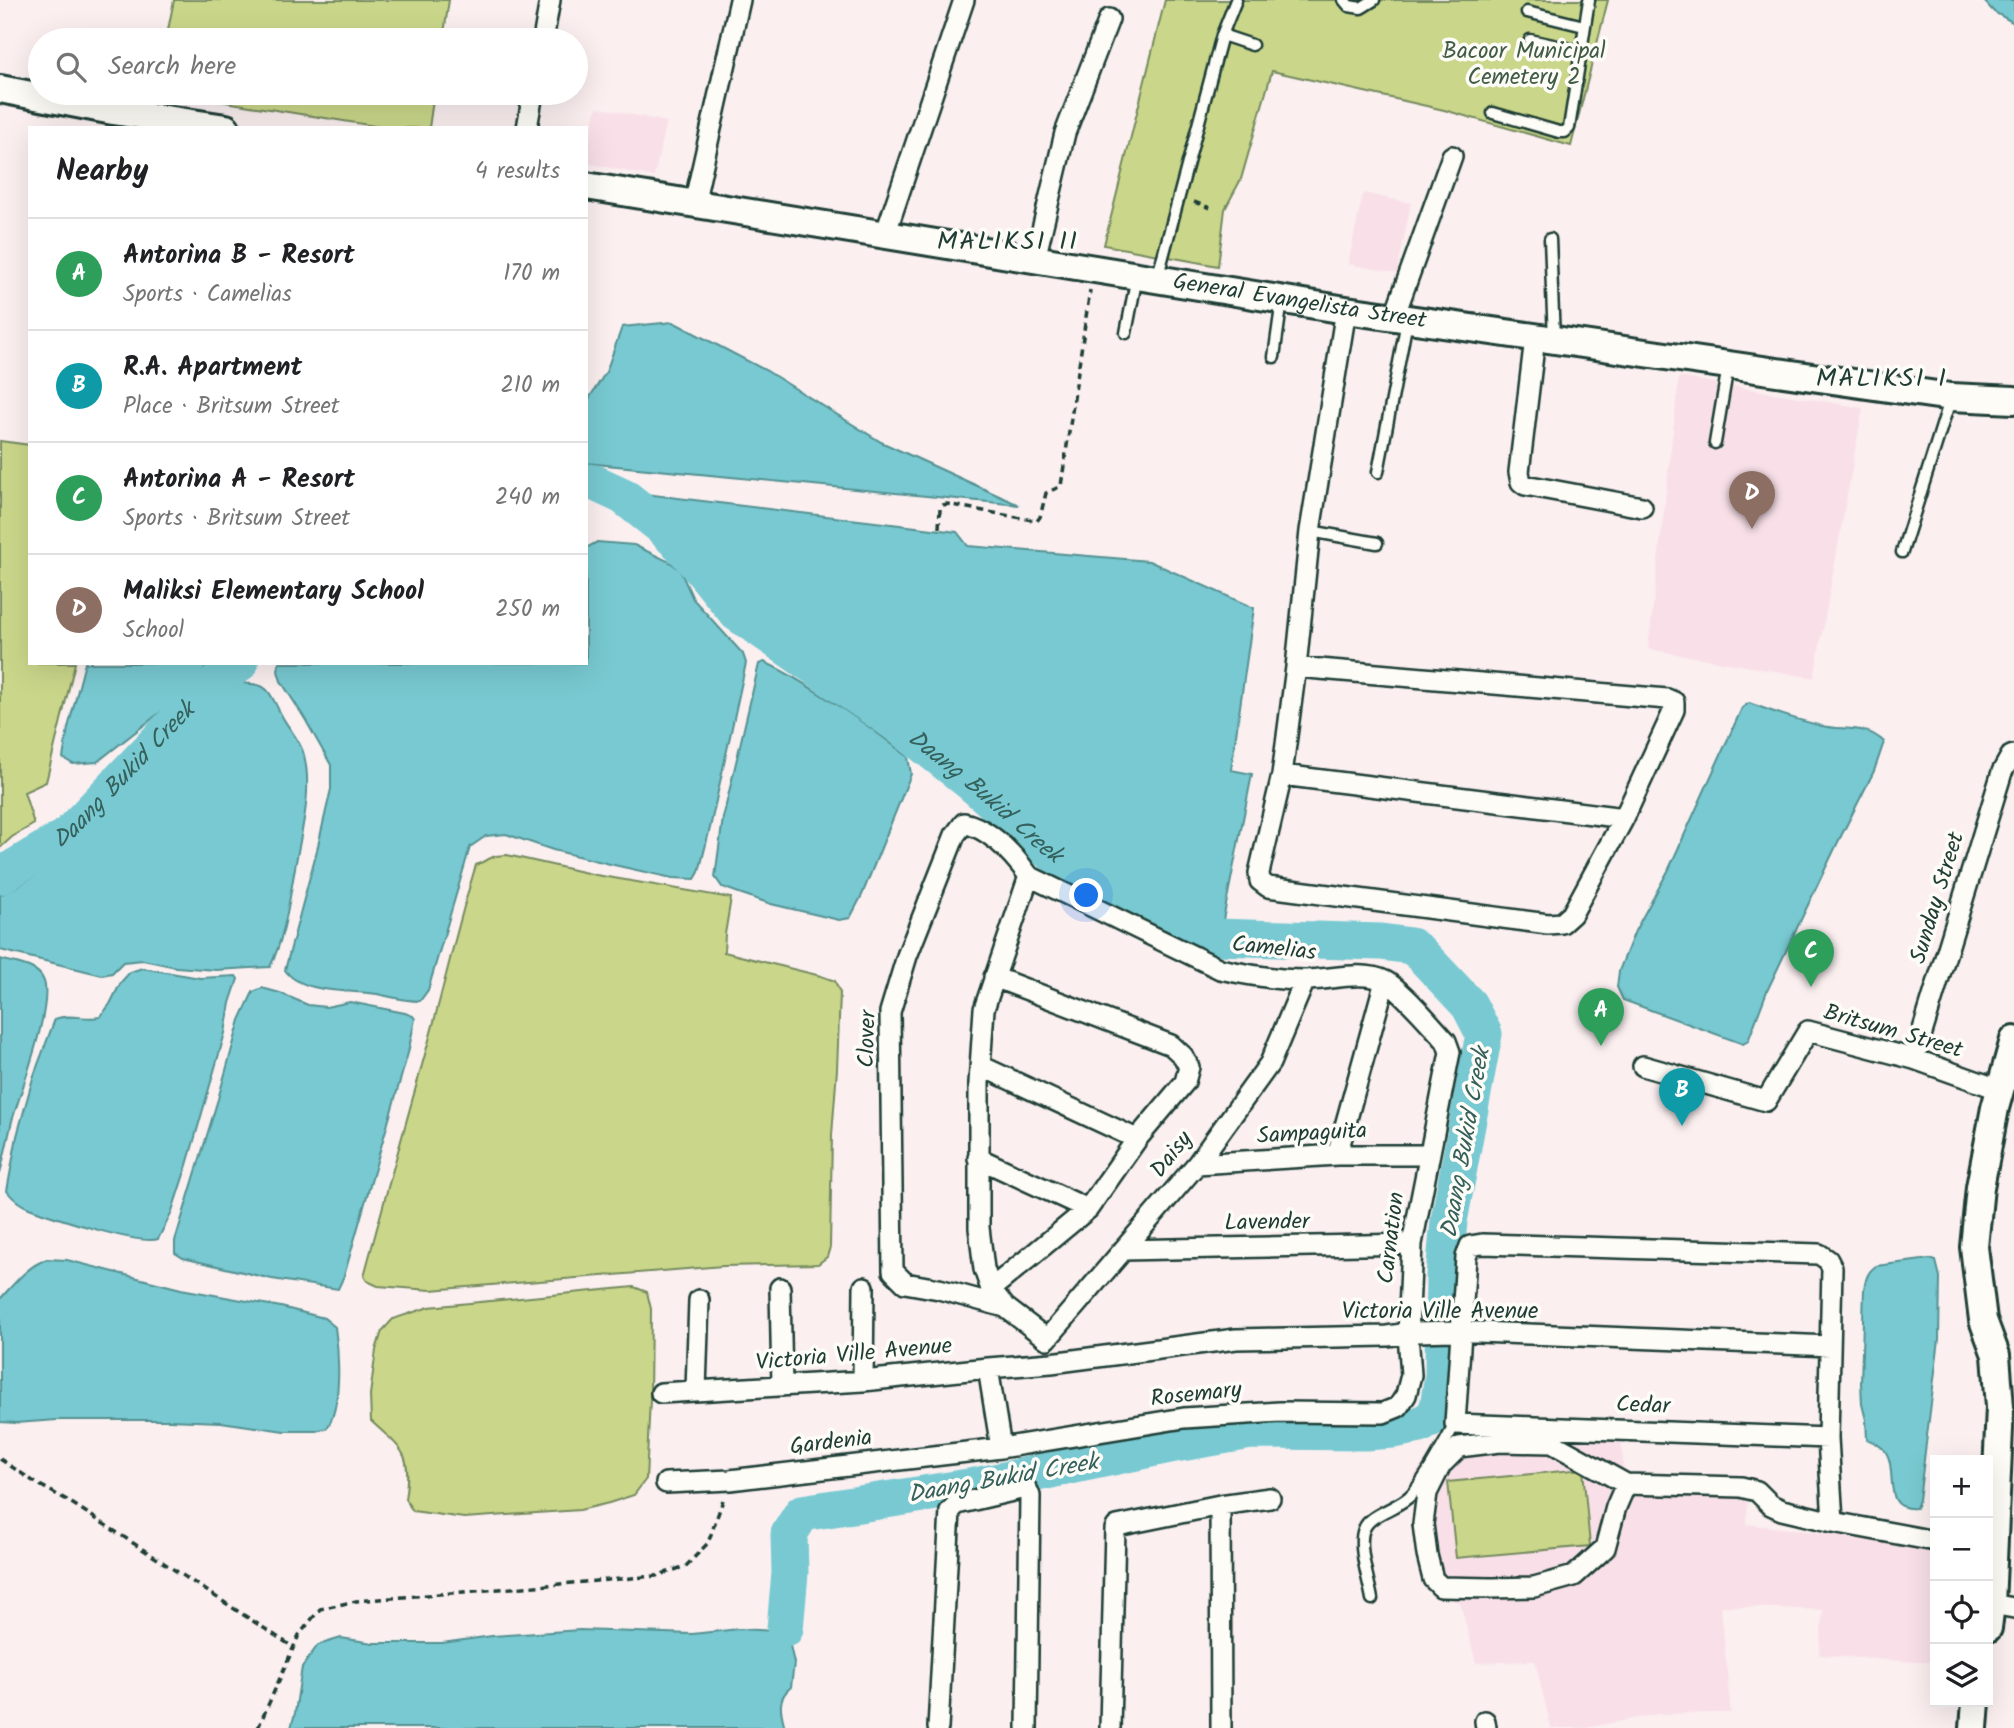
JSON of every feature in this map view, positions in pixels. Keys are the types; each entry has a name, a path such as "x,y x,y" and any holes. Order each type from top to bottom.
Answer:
{"main road":[{"path":"0,89 28,94"},
{"path":"82,105 213,126"},
{"name":"General Evangelista Street","path":"588,186 1346,310 1951,397 2014,400"},
{"path":"1993,1519 2000,1407 1996,1355 1983,1320 1974,1247 1980,1188 1995,1108 2014,1040"},
{"path":"1993,1569 1998,1613"},
{"path":"1974,1728 1976,1707"}],"street":[{"path":"545,28 550,0"},
{"path":"694,204 740,0"},
{"path":"885,235 964,0"},
{"path":"1035,259 1065,133 1109,19"},
{"path":"527,126 531,105"},
{"path":"1401,318 1452,156"},
{"path":"1296,667 1667,699 1674,702 1674,710 1624,818 1572,914 1562,923 1548,924 1268,887 1260,881 1259,873 1282,775 1310,531 1346,310"},
{"path":"1545,339 1519,472 1521,482 1525,485 1642,507"},
{"name":"Sunday Street","path":"1914,1059 2002,772 2014,755"},
{"path":"1282,775 1624,818"},
{"name":"Clover","path":"1005,1307 905,1283 893,1271 890,1012 907,956 955,835 964,823 976,826 992,836 1029,876"},
{"path":"1029,876 984,1009 978,1158 979,1228 984,1269 991,1289 1005,1307 1047,1339 1051,1363"},
{"name":"Camelias","path":"1029,876 1220,969 1242,974 1305,980 1365,976 1385,981"},
{"path":"991,1289 1088,1209 1137,1139 1185,1082 1189,1067 1183,1056 1171,1045 995,977"},
{"name":"Daisy","path":"1047,1339 1198,1164 1270,1063 1305,980"},
{"path":"1337,1155 1385,981"},
{"name":"Carnation","path":"1385,981 1446,1041 1450,1052 1412,1244 1413,1333 1410,1375 1406,1395 1398,1408"},
{"name":"Britsum Street","path":"1643,1066 1766,1101 1808,1031 1914,1059 2001,1090"},
{"path":"981,1066 1137,1139"},
{"name":"Sampaguita","path":"1198,1164 1337,1155 1429,1155"},
{"path":"978,1158 1088,1209"},
{"name":"Lavender","path":"1123,1250 1412,1244"},
{"path":"1455,1424 1457,1332 1466,1257 1470,1246 1482,1244 1819,1254 1828,1260 1832,1268 1828,1438 1833,1522"},
{"path":"863,1381 864,1287"},
{"path":"780,1288 782,1387"},
{"path":"696,1390 699,1300"},
{"name":"Victoria Ville Avenue","path":"661,1393 863,1381 1051,1363 1236,1339 1457,1332 1830,1346"},
{"path":"988,1367 1000,1448"},
{"name":"Rosemary","path":"1000,1448 1184,1418 1280,1412 1383,1413 1398,1408"},
{"name":"Cedar","path":"1455,1424 1828,1438"},
{"path":"1626,1484 1616,1507 1605,1548 1574,1576 1534,1587 1492,1588 1441,1587 1433,1579 1423,1524 1427,1493 1441,1465 1459,1447 1500,1443 1552,1443 1626,1484 1741,1487 1757,1492 1770,1505 1782,1510 1930,1540"},
{"name":"Gardenia","path":"666,1483 730,1480 1000,1448"},
{"path":"938,1728 950,1511 957,1504 1021,1489 1028,1491 1030,1496 1027,1728"},
{"path":"1110,1728 1117,1526 1220,1505 1270,1498"},
{"path":"1220,1505 1221,1728"}],"lane":[{"path":"1126,333 1147,277 1222,35 1236,0"},
{"path":"1344,0 1349,6 1361,8 1374,0"},
{"path":"1493,113 1565,132 1569,128 1589,0"},
{"path":"1527,12 1584,26"},
{"path":"1222,35 1252,46"},
{"path":"1530,40 1580,51"},
{"path":"1545,339 1550,239"},
{"path":"1274,357 1283,299"},
{"path":"1378,472 1401,318"},
{"path":"1715,443 1728,366"},
{"path":"1902,552 1951,397"},
{"path":"1310,531 1377,543"},
{"path":"1372,1599 1362,1542 1364,1529 1370,1520 1393,1509 1411,1495 1455,1424"}],"path":[{"path":"939,528 940,509 943,505 1037,521 1046,493 1061,486 1081,362 1092,268"},
{"path":"0,1459 293,1647"},
{"path":"258,1728 293,1647 320,1609 356,1601 656,1576 686,1566 708,1544 730,1480"}],"shaded area":[{"path":"597,107 667,122 654,177 588,163 588,143"},
{"path":"1363,193 1411,203 1397,273 1348,264"},
{"path":"1679,377 1863,408 1814,678 1648,649"},
{"path":"1464,1428 1621,1435 1624,1478 1748,1483 1747,1524 1930,1545 1930,1662 1819,1655 1823,1610 1721,1606 1731,1713 1658,1714 1586,1728 1551,1728 1535,1661 1476,1663 1460,1603 1426,1588 1412,1479 1437,1443"}],"green space":[{"path":"174,0 449,0 445,28 168,28"},
{"name":"Bacoor Municipal Cemetery 2","path":"1165,0 1608,0 1571,146 1444,110 1272,71 1241,179 1225,209 1218,266 1104,245"},
{"path":"244,105 432,105 429,126 375,126"},
{"path":"0,441 28,445 28,665 75,665 46,782 24,792 34,824 0,848"},
{"path":"507,855 596,875 731,898 724,952 835,981 840,993 832,1135 830,1247 827,1257 818,1264 723,1266 431,1290 378,1286 367,1281 364,1276 476,865 495,856"},
{"path":"634,1287 647,1292 651,1309 646,1479 634,1495 580,1510 464,1518 413,1511 405,1499 407,1472 403,1454 371,1421 370,1395 376,1350 382,1331 393,1319 429,1307"},
{"path":"1583,1469 1590,1546 1456,1558 1448,1482"}],"water":[{"path":"1983,0 2014,0 2014,23 1994,12"},
{"path":"673,322 767,371 881,442 1019,505 588,463 588,400 606,372 622,327"},
{"path":"588,487 957,532 968,546 1149,561 1254,608 1231,770 1252,774 1220,935 1045,844 952,749"},
{"path":"597,542 634,545 670,562 680,570 693,599 743,654 746,663 710,828 695,879 672,878 614,865 553,850 506,834 486,836 470,847 428,990 420,1001 327,990 292,978 285,970 331,789 331,765 281,681 279,665 588,665 588,547"},
{"path":"764,662 841,707 908,757 911,774 850,918 839,920 771,904 722,887 715,877 723,818 759,664"},
{"path":"84,665 205,665 190,689 97,762 73,764 63,758"},
{"path":"232,683 254,684 270,693 300,745 306,769 305,812 288,906 283,931 270,967 216,970 176,967 143,960 123,962 112,973 102,975 0,950 0,895 39,872 95,824"},
{"path":"1749,703 1822,726 1862,730 1884,742 1874,771 1767,991 1748,1041 1743,1044 1623,1000 1617,987 1619,971 1635,931 1668,871 1742,708"},
{"path":"0,959 36,971 43,979 45,991 41,1027 12,1121 0,1174"},
{"path":"142,968 200,978 236,976 238,979 230,1003 225,1033 171,1214 158,1239 148,1240 115,1234 40,1212 19,1203 7,1191 17,1136 33,1078 55,1019 100,1017 121,982 130,972"},
{"path":"262,988 308,1005 326,1007 350,1002 405,1013 415,1019 408,1053 338,1289 272,1279 183,1258 175,1253 175,1241 240,1020 253,992"},
{"path":"47,1259 67,1260 181,1289 281,1307 324,1318 335,1327 338,1351 335,1407 327,1428 316,1431 284,1431 221,1422 169,1420 0,1422 0,1299 27,1271"},
{"path":"1930,1259 1936,1261 1940,1277 1939,1339 1916,1508 1898,1503 1892,1488 1889,1459 1885,1451 1867,1439 1861,1383 1864,1289 1869,1273 1876,1266"},
{"path":"739,1629 775,1631 788,1637 794,1663 791,1687 781,1701 785,1728 291,1728 302,1667 318,1645 341,1638 373,1643 442,1643 492,1636 580,1630 692,1634"}],"waterway":[{"name":"Daang Bukid Creek","path":"588,482 623,496 661,526 689,554 737,613 896,723 1072,868 1205,934 1217,937 1381,942 1411,946 1469,1005 1484,1034 1449,1221 1444,1275 1443,1375 1438,1407 1433,1417 1420,1425 1393,1430 1251,1431 1175,1444 975,1486 802,1513 789,1534 790,1573 785,1629"},
{"name":"Daang Bukid Creek","path":"0,876 68,835 186,711 238,665"}],"place":[{"name":"Maliksi Elementary School","path":"1752,529"},
{"name":"Antorina A - Resort","path":"1811,987"},
{"name":"Antorina B - Resort","path":"1601,1046"},
{"name":"R.A. Apartment","path":"1682,1126"}],"district":[{"name":"MALIKSI II","path":"1008,242"},
{"name":"MALIKSI I","path":"1882,379"}]}
